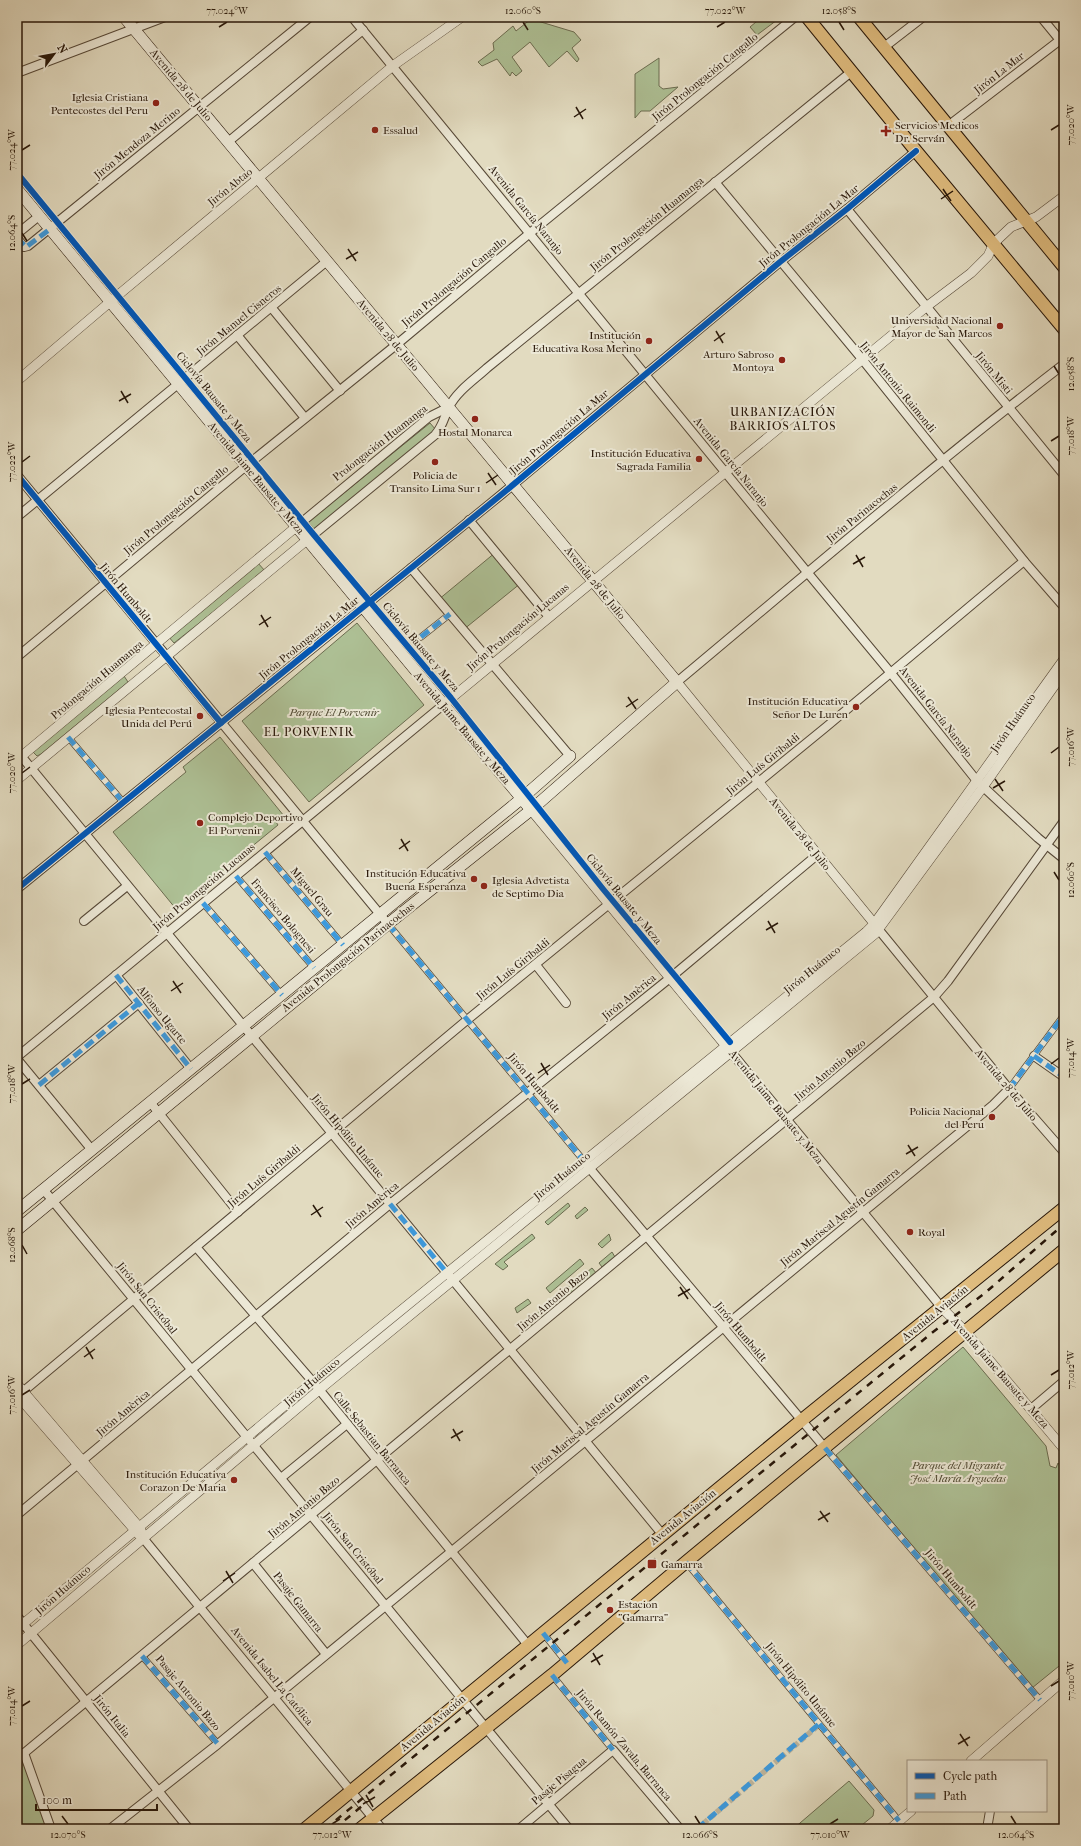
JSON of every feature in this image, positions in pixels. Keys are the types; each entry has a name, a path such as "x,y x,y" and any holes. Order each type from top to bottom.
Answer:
{"main road":[{"name":"Avenida 28 de Julio","path":"124,17 676,682"},
{"path":"807,17 916,151 1064,328"},
{"path":"859,17 1064,267"},
{"name":"Avenida Jaime Bausate y Meza","path":"17,189 531,810"},
{"name":"Avenida Prolongación Parinacochas","path":"17,1230 388,924 531,810 676,682"},
{"name":"Avenida Prolongación Parinacochas","path":"17,1211 521,799 570,756"},
{"name":"Avenida Aviación","path":"305,1829 662,1534 1064,1208"},
{"path":"360,1829 567,1663 686,1562 1064,1250"}],"street":[{"path":"17,74 165,17"},
{"name":"Jirón Mendoza Merino","path":"17,238 26,247 50,229 310,17"},
{"name":"Avenida García Naranjo","path":"352,17 394,65 980,784 1046,846 1064,859"},
{"name":"Jirón Abtao","path":"17,382 110,302 394,65 462,17"},
{"name":"Jirón Prolongación Cangallo","path":"17,657 246,466 340,391 530,233 796,17"},
{"path":"883,48 923,17"},
{"path":"1041,17 1063,41"},
{"path":"228,142 363,30"},
{"name":"Jirón La Mar","path":"948,126 1063,41"},
{"name":"Jirón Prolongación Huamanga","path":"449,407 458,394 487,368 851,72"},
{"name":"Jirón Prolongación La Mar","path":"84,834 411,568 916,151"},
{"name":"Jirón Antonio Raimondi","path":"715,182 862,359 1024,561 1064,607"},
{"name":"Jirón Prolongación Lucanas","path":"17,1058 862,359 971,273 988,256 994,243 1011,227 1036,217 1064,196"},
{"name":"Jirón Misti","path":"847,209 1064,475"},
{"path":"17,234 39,216"},
{"name":"Jirón Manuel Cisneros","path":"17,517 327,261"},
{"path":"271,307 340,391"},
{"path":"237,335 305,418"},
{"name":"Jirón Parinacochas","path":"676,682 943,460 1064,364"},
{"name":"Prolongación Huamanga","path":"18,756 430,417 449,407"},
{"name":"Prolongación Huamanga","path":"17,780 436,435 440,430 449,407"},
{"name":"Jirón Humboldt","path":"17,475 584,1161 825,1448 1040,1700"},
{"path":"469,520 549,617"},
{"name":"Jirón Luís Giribaldi","path":"19,1395 467,1020 536,965 1024,561"},
{"path":"411,568 570,756"},
{"path":"421,637 450,614"},
{"name":"Jirón Huánuco","path":"980,784 1064,659"},
{"name":"Jirón Huánuco","path":"20,1627 138,1530 313,1382 584,1161 728,1049 877,927 980,784 1064,672"},
{"name":"Avenida 28 de Julio","path":"676,682 1009,1089 1064,1152"},
{"path":"68,737 123,802"},
{"name":"Jirón Hipólito Unánue","path":"18,756 30,768 167,933 662,1534"},
{"name":"Avenida Jaime Bausate y Meza","path":"531,810 942,1308 965,1331 1064,1449"},
{"name":"Jirón Antonio Bazo","path":"20,1756 87,1702 934,997 1064,821"},
{"path":"17,889 84,834"},
{"name":"Miguel Grau","path":"265,852 343,945"},
{"name":"Jirón Amèrica","path":"17,1515 390,1204 670,978 817,855"},
{"name":"Francisco Bolognesi","path":"236,876 314,968"},
{"path":"84,921 128,886"},
{"path":"203,903 282,995"},
{"path":"536,965 566,1003"},
{"name":"Alfonso Ugarte","path":"116,975 191,1069"},
{"path":"39,1086 139,1003"},
{"name":"Jirón Mariscal Agustín Gamarra","path":"110,1829 159,1792 218,1744 993,1105 1009,1089 1064,1015"},
{"name":"Jirón Huánuco","path":"17,1645 143,1538 255,1446 319,1390 591,1169 728,1049"},
{"path":"1034,1056 1064,1078"},
{"path":"17,1058 92,1150"},
{"path":"150,1102 238,1212"},
{"name":"Jirón San Cristóbal","path":"44,1189 569,1829"},
{"name":"Calle Sebastian Barranca","path":"196,1247 313,1382 376,1461 528,1645"},
{"path":"1031,1409 1064,1381"},
{"name":"Avenida Isabel La Católica","path":"17,1384 19,1395 138,1530 382,1829"},
{"path":"281,1478 347,1424"},
{"name":"Jirón Hipólito Unánue","path":"686,1562 899,1821"},
{"name":"Pasaje Gamarra","path":"253,1563 326,1654"},
{"name":"Jirón Italia","path":"17,1616 20,1627 31,1633 189,1829"},
{"path":"543,1633 567,1663"},
{"name":"Pasaje Antonio Bazo","path":"142,1656 218,1744"},
{"name":"Jirón Ramón Zavala, Barranca","path":"552,1675 680,1829"},
{"path":"972,1760 1064,1680"},
{"name":"Pasaje Pisagua","path":"519,1829 614,1750"},
{"path":"20,1756 51,1829"},
{"path":"890,1829 910,1812"},
{"path":"988,1829 990,1812"}],"green space":[{"path":"762,17 781,17 757,35 750,27"},
{"path":"531,19 574,32 581,40 572,48 579,59 577,62 567,51 549,67 530,42 512,57 522,71 516,76 512,72 510,76 497,59 482,66 478,62 494,50 493,43 513,26 516,31"},
{"path":"659,58 659,86 663,89 678,87 650,111 641,111 635,118 635,74"},
{"path":"430,423 436,430 314,529 308,522"},
{"path":"496,552 521,583 463,630 438,600"},
{"path":"258,563 265,571 174,643 167,635"},
{"name":"Parque El Porvenir","path":"357,623 424,705 309,802 242,721"},
{"path":"124,676 128,682 41,754 37,756 31,750"},
{"name":"Complejo Deportivo El Porvenir","path":"220,737 284,816 276,822 278,825 176,909 113,832 186,772 183,767"},
{"path":"568,1203 570,1206 548,1225 545,1222"},
{"path":"585,1207 588,1210 577,1219 575,1216"},
{"path":"532,1234 535,1238 504,1262 508,1266 503,1270 495,1264"},
{"path":"609,1234 611,1240 602,1248 598,1244"},
{"path":"612,1252 615,1257 602,1267 599,1263"},
{"path":"580,1259 584,1264 550,1293 546,1288"},
{"path":"592,1268 597,1274 561,1303 556,1297"},
{"path":"528,1299 531,1303 517,1313 515,1308"},
{"path":"543,1308 548,1314 528,1331 523,1326"},
{"name":"Parque del Migrante José María Arguedas","path":"963,1347 1046,1446 1050,1466 1056,1468 1058,1463 1064,1470 1064,1662 1032,1688 836,1455"},
{"path":"22,1756 48,1829 17,1829 17,1760"},
{"path":"849,1781 874,1810 873,1816 857,1829 793,1829"}],"tunnel":[{"path":"697,1829 819,1725"}],"railway":[{"path":"325,1829 933,1332 985,1293 1064,1224"},
{"path":"334,1829 367,1802"}],"marked path":[{"path":"17,238 26,247 50,229"},
{"path":"421,637 450,614"},
{"path":"68,737 123,802"},
{"path":"265,852 343,945"},
{"path":"236,876 314,968"},
{"path":"203,903 282,995"},
{"path":"388,924 584,1161"},
{"path":"116,975 191,1069"},
{"path":"39,1085 139,1003"},
{"path":"1009,1089 1064,1015"},
{"path":"1034,1056 1064,1077"},
{"path":"390,1204 447,1273"},
{"path":"825,1448 1040,1700"},
{"path":"686,1562 899,1821"},
{"path":"543,1633 567,1663"},
{"path":"142,1656 218,1744"},
{"path":"552,1675 613,1750"},
{"path":"697,1829 819,1724"}],"cycle path":[{"path":"17,889 502,494 780,262 847,209 916,151"},
{"name":"Ciclovía Bausate y Meza","path":"17,173 314,535 451,698 603,889 730,1042"},
{"path":"17,475 221,723"}],"place":[{"name":"Iglesia Cristiana Pentecostes del Peru","path":"156,103"},
{"name":"Essalud","path":"375,130"},
{"name":"Servicios Medicos Dr. Serván","path":"886,131"},
{"name":"Universidad Nacional Mayor de San Marcos","path":"1000,326"},
{"name":"Institución Educativa Rosa Merino","path":"649,341"},
{"name":"Arturo Sabroso Montoya","path":"782,360"},
{"name":"Hostal Monarca","path":"475,419"},
{"name":"Institución Educativa Sagrada Familia","path":"699,459"},
{"name":"Policia de Transito Lima Sur 1","path":"435,462"},
{"name":"Institución Educativa Señor De Luren","path":"856,707"},
{"name":"Iglesia Pentecostal Unida del Perú","path":"200,716"},
{"name":"Complejo Deportivo El Porvenir","path":"200,823"},
{"name":"Institución Educativa Buena Esperanza","path":"474,879"},
{"name":"Iglesia Advetista de Septimo Dia","path":"484,886"},
{"name":"Policia Nacional del Peru","path":"992,1117"},
{"name":"Royal","path":"910,1232"},
{"name":"Institución Educativa Corazon De Maria","path":"234,1480"},
{"name":"Gamarra","path":"652,1564"},
{"name":"Estacion \"Gamarra\"","path":"610,1610"}],"district":[{"name":"URBANIZACIÓN BARRIOS ALTOS","path":"783,419"},
{"name":"EL PORVENIR","path":"309,732"}]}
